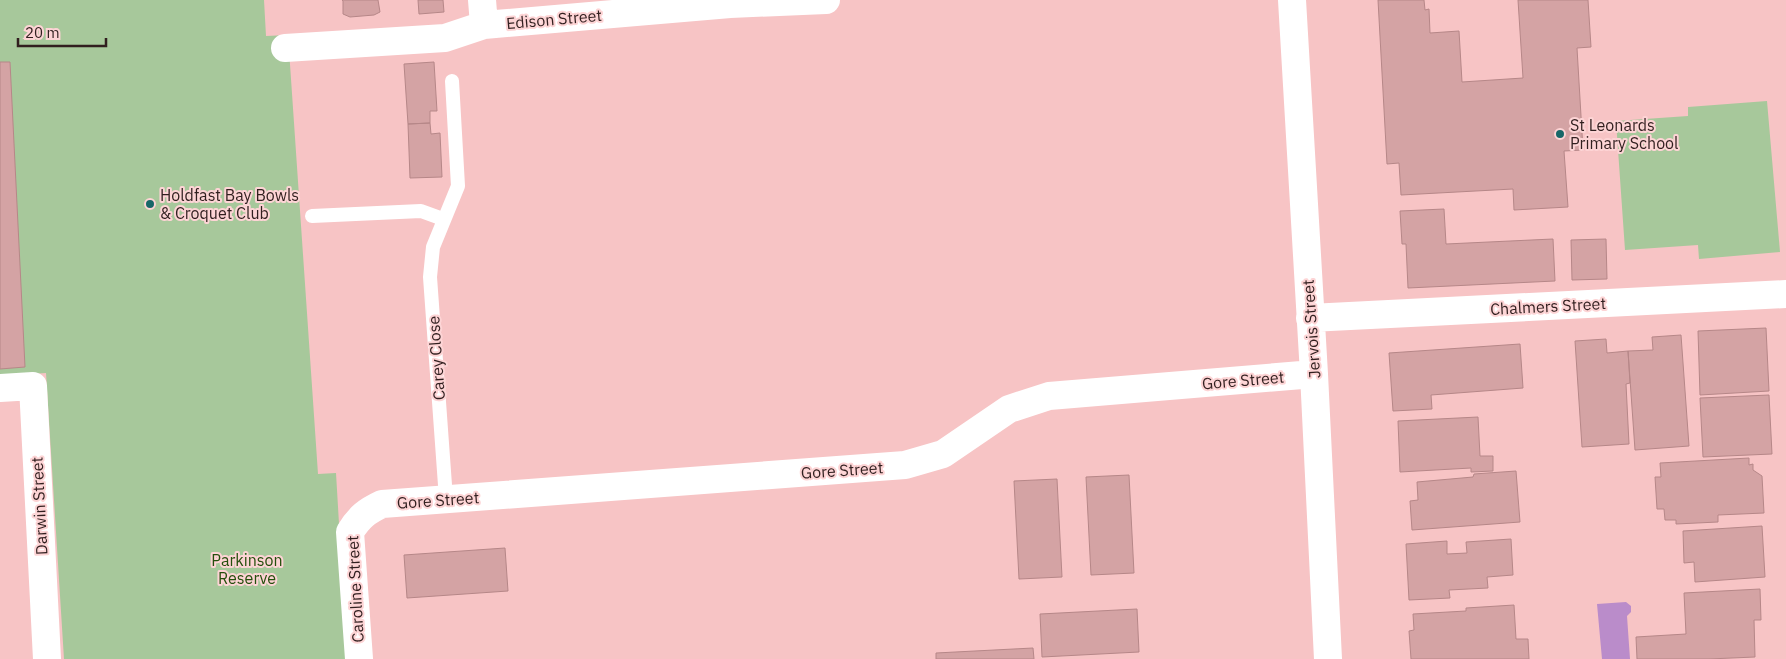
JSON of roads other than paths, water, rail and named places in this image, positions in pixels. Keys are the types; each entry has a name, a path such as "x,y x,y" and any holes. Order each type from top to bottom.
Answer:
{"street":[{"name":"Edison Street","path":"285,48 445,38 483,12 826,0"},
{"name":"Jervois Street","path":"1292,0 1314,374 1328,659"},
{"name":"Chalmers Street","path":"1310,318 1786,294"},
{"name":"Gore Street","path":"357,520 368,510 382,504 905,465 943,454 1009,409 1049,396 1314,374"},
{"name":"Darwin Street","path":"0,388 33,386 47,659"},
{"name":"Caroline Street","path":"357,520 350,532 360,659"}],"lane":[{"name":"Carey Close","path":"446,499 430,277 433,247 458,186 452,81"},
{"path":"312,216 421,210 443,219"}],"place":[{"name":"St Leonards Primary School","path":"1560,134"},
{"name":"Holdfast Bay Bowls & Croquet Club","path":"150,204"}],"park label":[{"name":"Parkinson Reserve","path":"247,569"}]}
